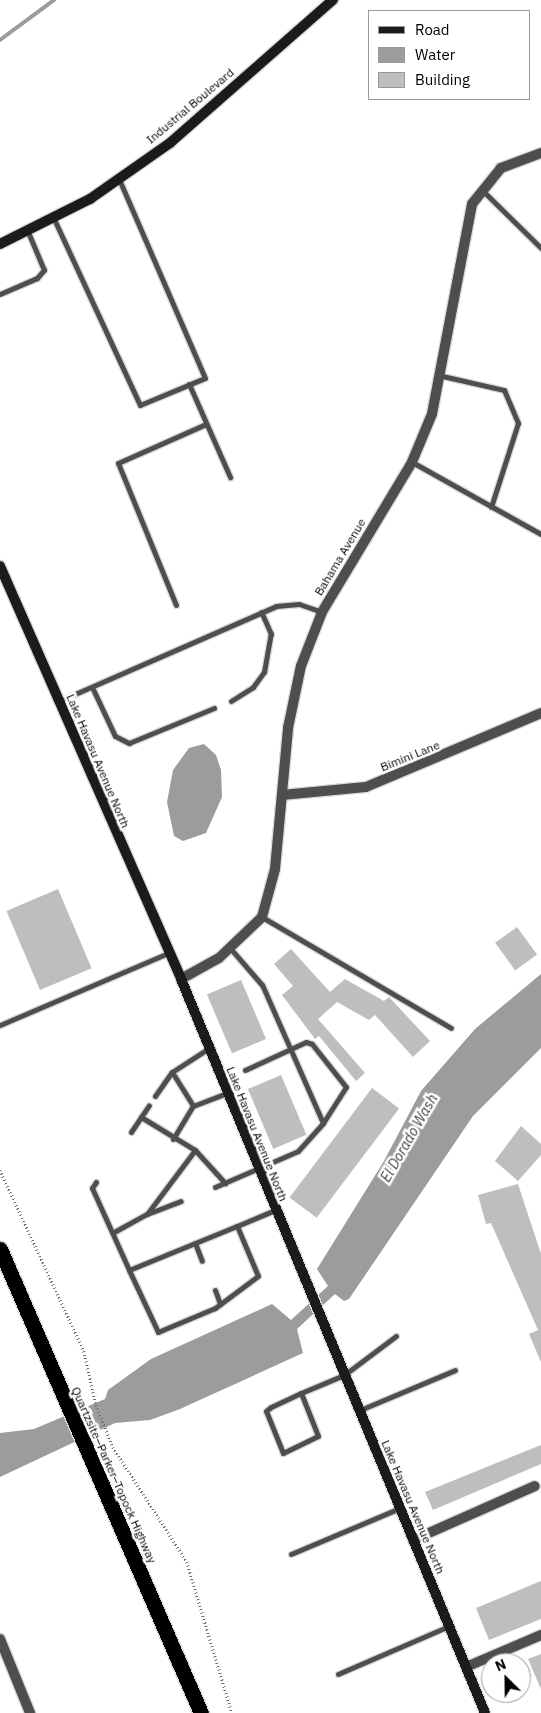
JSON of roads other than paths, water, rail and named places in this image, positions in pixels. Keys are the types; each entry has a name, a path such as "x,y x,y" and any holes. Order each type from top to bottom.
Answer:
{"highway":[{"name":"Quartzsite–Parker–Topock Highway","path":"0,1249 201,1713"}],"main road":[{"name":"Industrial Boulevard","path":"0,244 54,219 118,179 170,143 333,0"},
{"name":"Lake Havasu Avenue North","path":"0,566 180,979 485,1713"}],"street":[{"name":"Bahama Avenue","path":"262,917 275,869 282,795 301,666 322,612 412,462 432,414 472,204 501,168 541,153"},
{"name":"Bimini Lane","path":"282,795 366,787 541,713"},
{"path":"180,979 230,948 262,917"},
{"path":"413,1540 535,1486"},
{"path":"466,1667 541,1635"},
{"path":"0,1639 30,1713"}],"lane":[{"path":"54,219 140,405 205,378 118,179"},
{"path":"483,190 541,248"},
{"path":"0,294 37,278 44,270 28,232"},
{"path":"438,375 504,390 518,423 491,507"},
{"path":"189,384 230,477"},
{"path":"176,605 118,463 206,424"},
{"path":"412,462 541,534"},
{"path":"58,701 262,612 298,604 322,612"},
{"path":"231,701 253,687 264,672 271,634 262,612"},
{"path":"92,687 115,736 129,743 214,708"},
{"path":"262,917 451,1028"},
{"path":"230,948 262,985 323,1123"},
{"path":"0,1025 168,953"},
{"path":"215,1187 298,1151 323,1123 346,1087 344,1081 312,1044 290,1049 245,1070"},
{"path":"155,1096 172,1072 209,1048"},
{"path":"172,1072 192,1106"},
{"path":"174,1139 192,1106 227,1092"},
{"path":"131,1132 149,1105"},
{"path":"141,1117 174,1139 195,1150 224,1183"},
{"path":"147,1214 195,1150"},
{"path":"96,1182 92,1188 114,1232 129,1270 158,1332 171,1330 220,1304 258,1276 238,1226"},
{"path":"114,1232 147,1214 181,1200"},
{"path":"129,1270 275,1210"},
{"path":"195,1243 202,1261"},
{"path":"215,1290 220,1304"},
{"path":"302,1393 318,1436 283,1453 266,1411 302,1393 344,1375 396,1336"},
{"path":"359,1410 455,1370"},
{"path":"291,1554 400,1508"},
{"path":"338,1674 449,1626"}],"water":[{"path":"204,744 216,755 221,770 222,797 206,833 183,841 174,836 167,802 173,770 189,748"},
{"name":"El Dorado Wash","path":"541,974 541,1048 473,1116 349,1299 344,1301 335,1294 297,1329 303,1353 180,1409 150,1420 115,1423 0,1477 0,1433 34,1429 105,1399 108,1390 151,1359 272,1304 291,1320 328,1286 317,1269 384,1161 421,1091 475,1029"}],"waterway":[{"path":"0,40 54,0"}]}
